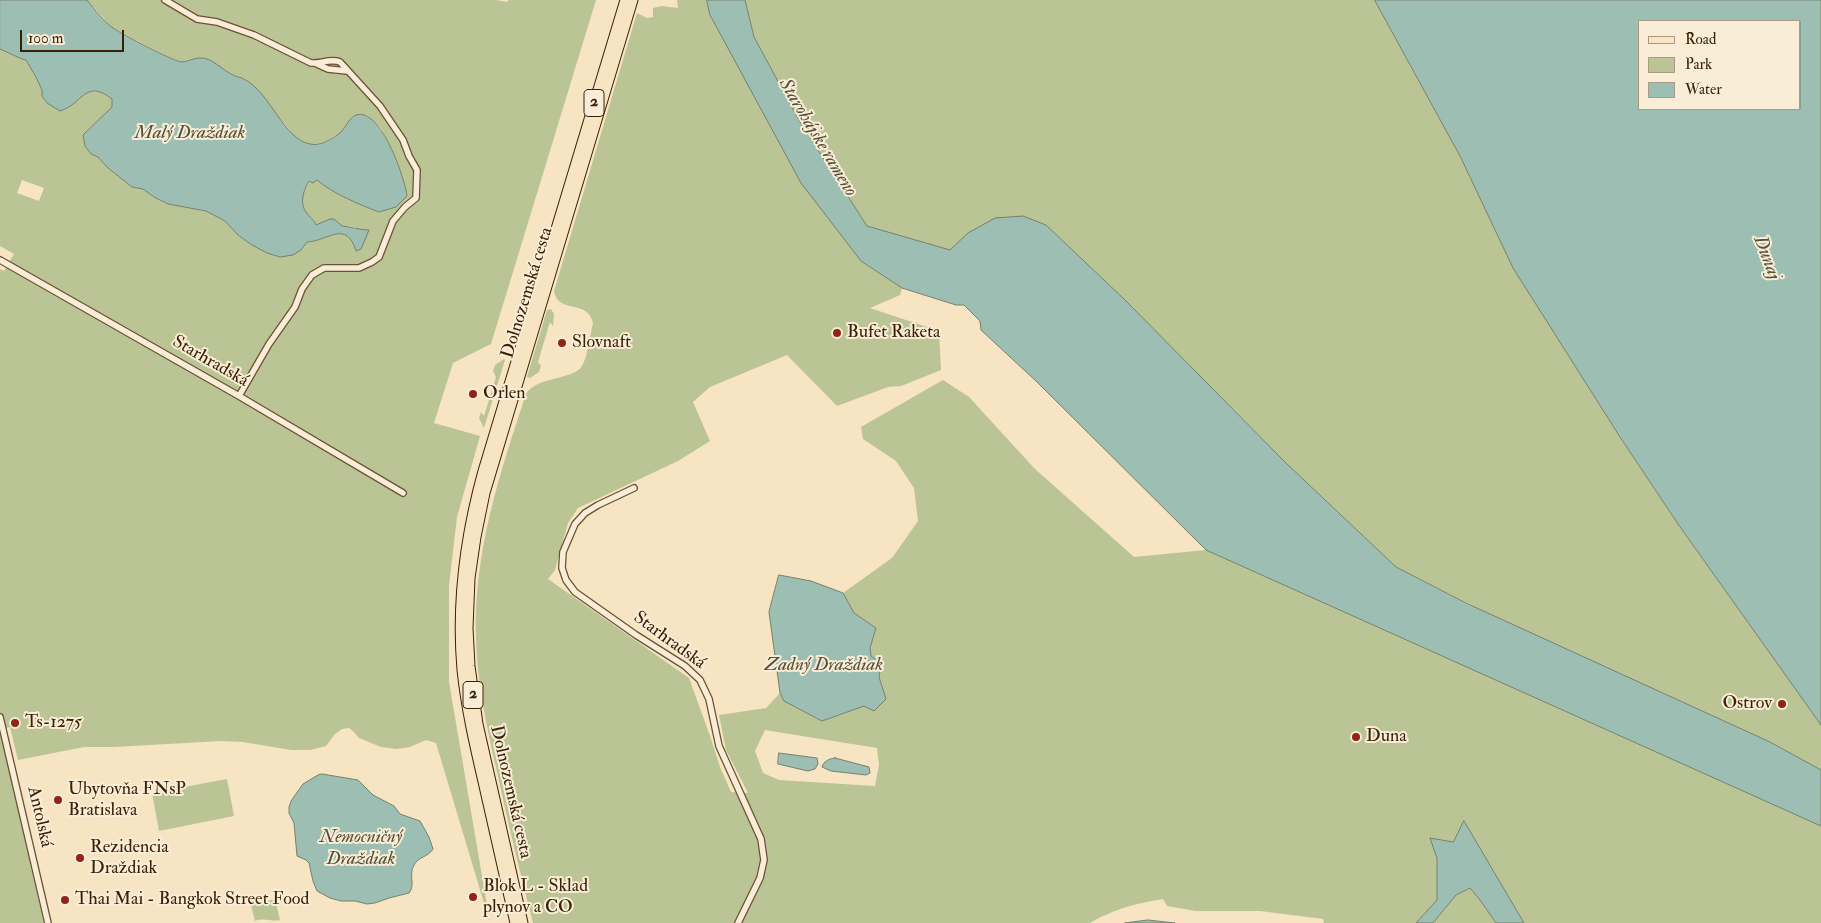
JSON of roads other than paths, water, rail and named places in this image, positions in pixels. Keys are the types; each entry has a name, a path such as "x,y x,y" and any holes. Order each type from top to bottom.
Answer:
{"main road":[{"name":"Dolnozemská cesta","path":"515,923 472,738 464,693 460,627 463,566 471,519 483,471 625,0"},
{"name":"Dolnozemská cesta","path":"523,923 473,700 468,628 472,562 485,492 633,0"}],"street":[{"path":"165,0 197,19 217,22 254,35 304,60 328,68 347,71"},
{"path":"239,396 269,344 295,307 302,289 312,275 324,268 359,268 379,257 393,221 405,206 416,198 417,170 403,140 380,106 340,62 333,60 317,64"},
{"name":"Starhradská","path":"0,260 239,396 403,493"},
{"name":"Starhradská","path":"634,488 585,513 575,524 563,552 562,568 566,580 575,592 636,635 685,666 700,680 709,699 719,746 761,839 764,860 760,878 738,923"},
{"name":"Antolská","path":"0,717 48,923"}],"water":[{"name":"Malý Draždiak","path":"0,0 87,0 109,25 147,47 181,62 204,58 234,76 244,79 262,94 292,134 310,144 322,143 330,139 341,132 354,116 365,115 383,133 390,146 402,175 407,196 396,207 379,212 338,194 317,180 313,183 309,181 303,200 307,214 316,225 334,219 342,226 369,230 361,249 356,251 352,241 347,236 336,234 307,242 301,250 293,255 280,257 267,253 238,235 225,221 206,211 168,204 143,189 132,187 108,168 98,157 91,154 85,146 83,135 112,107 112,99 96,91 85,94 68,108 60,111 47,103 42,96 42,90 36,77 26,60 0,49"},
{"path":"707,0 745,0 754,37 800,122 867,226 950,250 968,233 995,218 1023,216 1046,225 1124,299 1287,464 1396,567 1468,604 1770,742 1821,770 1821,826 1206,550 1037,382 981,330 980,321 964,305 956,305 902,288 861,261 801,183 710,15"},
{"name":"Dunaj","path":"1375,0 1821,0 1821,725 1678,524 1620,437 1513,268 1461,158"},
{"name":"Zadný Draždiak","path":"779,575 811,581 843,593 854,613 876,628 870,648 871,656 881,663 879,677 886,699 874,711 864,706 822,721 784,701 780,693 769,612"},
{"path":"779,753 817,758 818,764 815,769 808,771 778,764"},
{"path":"835,758 869,767 870,773 866,775 831,771 822,767 824,763"},
{"name":"Nemocničný Draždiak","path":"322,774 358,780 373,795 394,806 400,814 420,821 433,849 414,865 412,869 412,887 409,893 367,904 355,901 341,901 317,891 309,863 297,856 294,823 289,813 289,807 303,784"},
{"path":"1464,821 1524,923 1496,923 1470,888 1456,895 1433,923 1416,923 1437,900 1437,858 1430,838 1453,842"},
{"path":"1148,920 1175,923 1125,923"}],"place":[{"name":"Bufet Raketa","path":"837,333"},
{"name":"Slovnaft","path":"562,343"},
{"name":"Orlen","path":"473,394"},
{"name":"Ostrov","path":"1782,704"},
{"name":"Ts-1275","path":"15,723"},
{"name":"Duna","path":"1356,737"},
{"name":"Ubytovňa FNsP Bratislava","path":"58,800"},
{"name":"Rezidencia Draždiak","path":"80,858"},
{"name":"Blok L - Sklad plynov a CO","path":"473,897"},
{"name":"Thai Mai - Bangkok Street Food","path":"65,900"}],"water label":[{"name":"Starohájske rameno","path":"817,138"}]}
